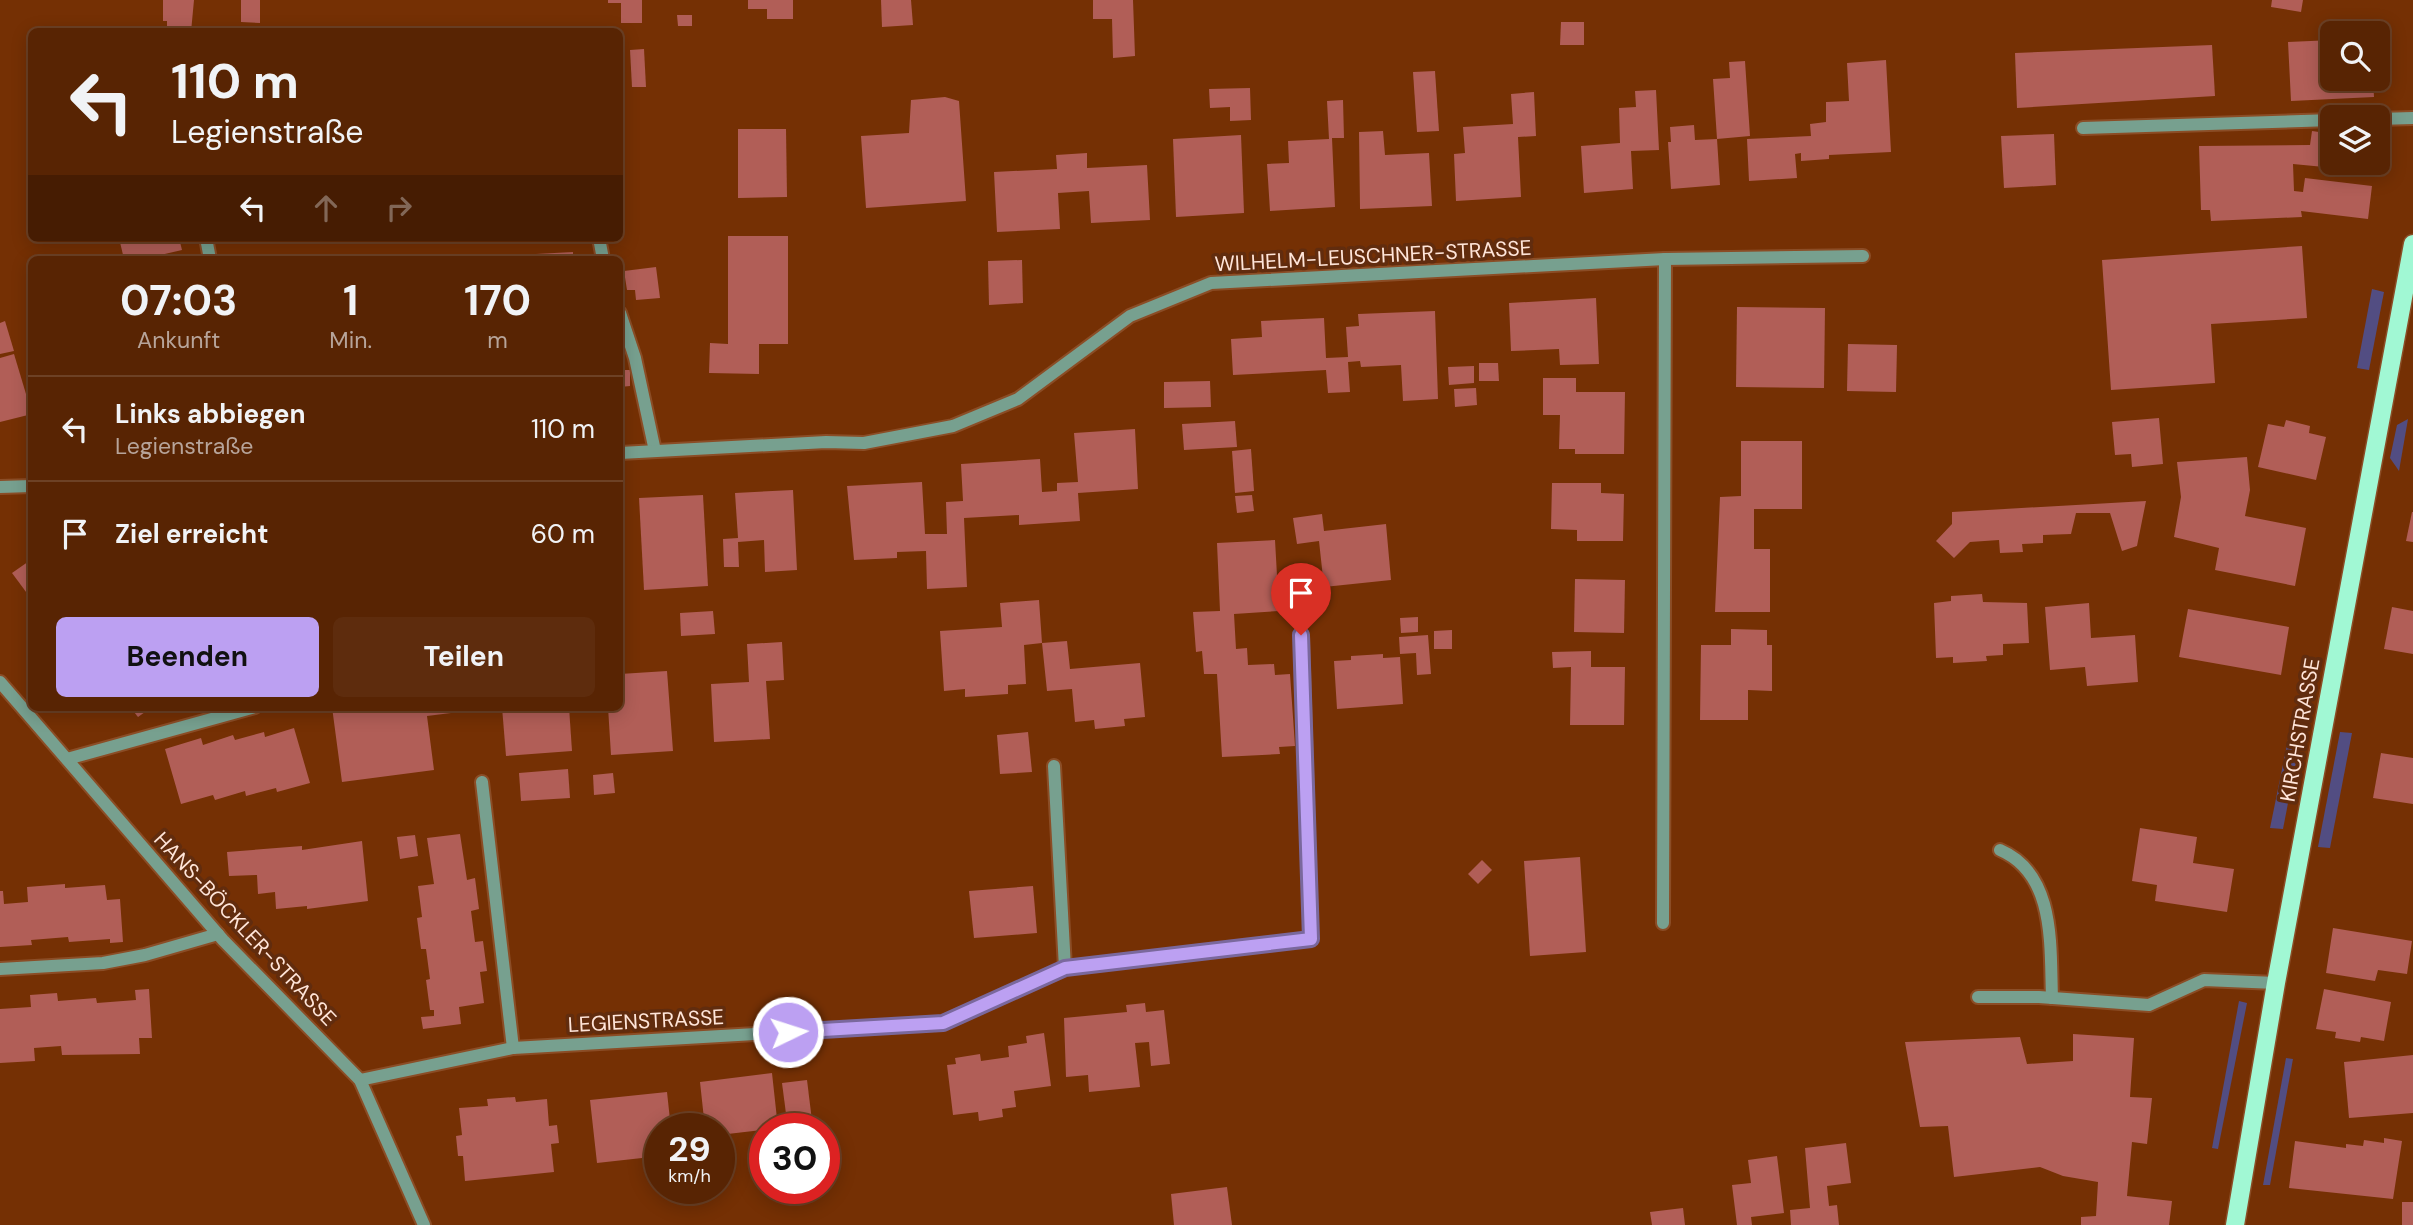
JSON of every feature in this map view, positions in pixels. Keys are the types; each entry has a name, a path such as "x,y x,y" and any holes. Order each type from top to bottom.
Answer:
{"main road":[{"name":"KIRCHSTRASSE","path":"2235,1225 2276,984 2413,244"}],"street":[{"path":"2390,119 2413,118"},
{"path":"2083,128 2320,120"},
{"name":"WILHELM-LEUSCHNER-STRASSE","path":"623,453 826,442 864,443 953,426 1018,399 1130,316 1211,283 1665,259 1863,256"},
{"path":"1663,923 1665,259"},
{"path":"623,322 635,358 655,451"},
{"path":"0,487 28,486"},
{"name":"LEGIENSTRASSE","path":"360,1080 513,1048 943,1023 1065,968 1311,939 1301,635"},
{"name":"HANS-BÖCKLER-STRASSE","path":"0,682 218,934 360,1080 424,1225"},
{"path":"66,759 240,711"},
{"path":"1054,766 1065,968"},
{"path":"482,782 513,1048"},
{"path":"2000,849 2017,857 2036,881 2047,914 2052,998"},
{"path":"0,969 103,963 145,955 218,934"},
{"path":"1978,998 2052,998 2149,1005 2204,980 2276,984"}],"shaded area":[{"path":"2372,289 2384,292 2369,370 2357,368"},
{"path":"2408,419 2399,471 2390,458 2397,425"},
{"path":"2290,730 2302,731 2283,829 2270,828"},
{"path":"2340,732 2352,733 2330,848 2318,847"},
{"path":"2239,1001 2247,1003 2218,1149 2212,1148"},
{"path":"2286,1058 2293,1059 2270,1185 2263,1185"}],"building":[{"path":"163,0 194,0 191,28 167,28 167,21 163,21"},
{"path":"241,0 260,0 260,23 241,22"},
{"path":"608,0 642,0 642,23 621,23 621,3 608,3"},
{"path":"748,0 793,0 793,19 767,19 767,9 748,9"},
{"path":"881,0 911,0 913,25 882,27"},
{"path":"1093,0 1133,0 1135,56 1113,58 1112,19 1093,19"},
{"path":"2272,0 2303,0 2301,12 2271,7"},
{"path":"677,15 692,15 692,26 678,26"},
{"path":"1561,22 1584,22 1584,45 1560,45"},
{"path":"2320,41 2320,91 2374,91 2374,97 2291,101 2288,42"},
{"path":"2212,45 2215,96 2017,108 2015,53"},
{"path":"644,49 646,87 632,87 630,50"},
{"path":"1886,60 1891,152 1829,155 1829,159 1801,161 1801,153 1795,154 1797,178 1749,181 1747,139 1811,136 1810,124 1826,122 1826,102 1849,101 1847,63"},
{"path":"1745,61 1750,136 1717,139 1713,79 1730,78 1729,62"},
{"path":"1435,71 1439,131 1417,132 1413,72"},
{"path":"1250,88 1251,120 1230,121 1230,107 1210,108 1209,89"},
{"path":"1656,90 1659,150 1631,151 1633,189 1584,193 1581,146 1620,143 1619,108 1636,107 1635,91"},
{"path":"1534,92 1536,136 1518,137 1521,197 1456,201 1454,154 1465,153 1463,127 1513,124 1511,94"},
{"path":"945,97 959,101 966,201 866,208 861,136 909,133 911,100"},
{"path":"1343,100 1344,138 1332,138 1335,207 1270,211 1267,164 1289,163 1288,141 1329,139 1327,101"},
{"path":"1694,125 1695,140 1717,139 1720,185 1671,189 1668,142 1671,142 1670,127"},
{"path":"738,129 786,129 787,197 738,198"},
{"path":"1383,131 1385,155 1429,153 1432,206 1360,209 1359,132"},
{"path":"2312,131 2320,132 2320,167 2293,164 2294,191 2303,192 2305,178 2372,186 2368,219 2301,211 2302,217 2211,221 2210,210 2201,210 2199,146 2310,145"},
{"path":"2054,134 2056,185 2004,188 2001,136"},
{"path":"1241,135 1244,213 1176,217 1173,139"},
{"path":"1087,153 1087,168 1147,165 1150,220 1091,223 1089,191 1058,193 1060,229 997,232 994,172 1057,169 1056,155"},
{"path":"728,236 788,236 788,344 759,344 759,374 709,373 710,343 728,344"},
{"path":"120,242 180,242 182,250 156,256 123,256"},
{"path":"2302,246 2307,318 2211,324 2215,383 2111,390 2102,260"},
{"path":"573,252 573,256 517,255"},
{"path":"1022,260 1023,303 989,305 988,261"},
{"path":"656,267 660,298 636,300 635,290 627,290 624,271"},
{"path":"1596,298 1599,364 1560,365 1559,349 1511,351 1509,303"},
{"path":"1737,307 1825,308 1824,388 1736,387"},
{"path":"1435,311 1438,399 1403,401 1401,365 1361,367 1360,361 1348,362 1350,392 1328,393 1326,370 1233,375 1231,339 1262,337 1261,321 1324,318 1326,358 1348,357 1346,327 1359,326 1358,314"},
{"path":"5,321 14,351 0,354 0,323"},
{"path":"1848,344 1897,345 1896,392 1847,391"},
{"path":"14,354 28,401 28,415 0,422 0,358"},
{"path":"1479,363 1498,363 1499,381 1479,381"},
{"path":"1474,366 1474,383 1449,385 1448,367"},
{"path":"623,370 630,370 630,386 623,387"},
{"path":"1543,378 1576,378 1576,392 1625,392 1624,454 1575,454 1575,449 1559,449 1560,415 1543,415"},
{"path":"1210,381 1211,407 1164,408 1164,382"},
{"path":"1476,388 1477,405 1455,407 1454,389"},
{"path":"2159,418 2163,464 2132,467 2131,454 2115,455 2112,422"},
{"path":"2286,420 2310,426 2309,433 2326,437 2316,480 2258,467 2268,424 2284,427"},
{"path":"1235,421 1237,447 1184,450 1182,424"},
{"path":"1135,429 1138,489 1078,493 1080,521 1019,525 1019,515 964,518 967,587 927,589 926,551 897,552 897,558 854,560 847,486 922,482 925,534 947,534 946,502 963,501 961,464 1040,459 1042,492 1057,491 1057,483 1078,482 1074,433"},
{"path":"1741,441 1802,441 1802,509 1754,509 1754,549 1770,549 1770,612 1715,612 1720,497 1741,496"},
{"path":"1251,449 1254,491 1235,493 1232,451"},
{"path":"2247,457 2250,490 2245,516 2306,528 2295,586 2215,570 2219,548 2174,537 2181,497 2177,462"},
{"path":"1552,483 1601,483 1601,493 1624,494 1623,541 1577,541 1577,530 1551,529"},
{"path":"793,490 797,570 765,572 764,540 738,542 739,567 724,567 723,539 738,538 735,493"},
{"path":"703,495 708,586 644,590 639,498"},
{"path":"1252,495 1254,511 1237,513 1235,496"},
{"path":"2146,501 2137,546 2122,551 2110,513 2076,513 2071,534 2043,535 2043,543 2022,544 2023,552 2000,553 1999,540 1970,542 1954,558 1936,541 1952,524 1952,512"},
{"path":"2413,512 2413,542 2406,541"},
{"path":"1322,514 1324,531 1386,524 1391,580 1324,587 1319,541 1297,544 1293,518"},
{"path":"1275,540 1279,611 1234,614 1236,649 1247,648 1248,665 1274,664 1275,675 1290,674 1295,746 1279,747 1280,754 1222,757 1217,674 1204,674 1202,651 1196,652 1193,612 1220,611 1217,543"},
{"path":"28,562 28,595 12,573"},
{"path":"1575,579 1625,580 1624,633 1574,632"},
{"path":"1982,594 1983,602 2027,603 2029,643 2003,644 2003,655 1986,656 1987,661 1953,663 1953,657 1936,658 1934,603 1951,601 1951,596"},
{"path":"1039,600 1042,643 1024,645 1026,684 1008,685 1008,694 965,697 965,689 944,691 940,631 1002,627 1000,603"},
{"path":"2089,603 2091,638 2135,635 2138,682 2087,686 2085,667 2050,670 2045,607"},
{"path":"2392,607 2413,611 2413,654 2384,649"},
{"path":"2188,609 2289,627 2281,675 2179,657"},
{"path":"713,611 715,634 681,636 680,613"},
{"path":"1418,617 1418,632 1401,633 1400,618"},
{"path":"1731,629 1767,630 1767,645 1772,645 1772,691 1748,690 1748,720 1700,720 1701,645 1731,645"},
{"path":"1452,630 1452,649 1434,649 1434,631"},
{"path":"1428,635 1431,674 1417,675 1416,653 1400,654 1399,637"},
{"path":"1067,641 1070,669 1140,663 1145,717 1124,719 1125,726 1095,729 1094,720 1075,722 1072,689 1047,691 1042,643"},
{"path":"782,642 784,680 766,681 770,739 714,742 711,684 749,682 747,644"},
{"path":"1591,651 1591,667 1625,667 1624,725 1570,725 1571,667 1553,668 1552,652"},
{"path":"1383,654 1383,658 1400,657 1403,704 1337,709 1334,661 1351,660 1351,656"},
{"path":"667,671 673,751 611,755 608,711 623,711 623,674"},
{"path":"133,711 146,711 138,717"},
{"path":"333,711 459,711 427,716 434,770 342,782"},
{"path":"502,711 569,711 572,751 506,756"},
{"path":"294,728 310,783 277,792 276,788 246,796 245,791 215,800 213,795 181,804 165,749 201,738 203,745 233,735 235,740 264,732 265,737"},
{"path":"1028,732 1032,772 1000,774 997,735"},
{"path":"2381,753 2413,758 2413,804 2373,798"},
{"path":"568,769 570,798 521,801 519,773"},
{"path":"613,773 615,793 594,795 593,775"},
{"path":"2140,828 2197,837 2193,863 2234,869 2227,912 2155,901 2157,885 2132,881"},
{"path":"460,834 467,880 475,878 479,909 471,911 475,942 483,941 487,971 480,972 484,1003 459,1007 461,1024 423,1029 421,1017 434,1016 434,1010 430,1010 426,980 430,979 426,949 421,949 417,918 422,917 418,886 434,884 427,838"},
{"path":"415,835 418,856 400,859 397,837"},
{"path":"362,841 368,901 307,909 307,906 276,909 275,892 258,894 257,875 229,876 227,852 302,846 302,850"},
{"path":"1580,857 1586,952 1530,956 1524,861"},
{"path":"1482,860 1492,870 1478,884 1468,874"},
{"path":"65,884 65,888 105,885 107,900 120,899 123,942 110,943 110,939 69,942 68,937 31,940 32,945 0,947 0,891 3,891 4,904 28,902 27,887"},
{"path":"1033,886 1037,933 974,938 969,891"},
{"path":"2333,928 2412,941 2407,974 2378,970 2375,981 2326,973"},
{"path":"149,989 152,1038 139,1038 140,1054 62,1055 61,1046 34,1048 35,1061 0,1063 0,1009 31,1007 30,995 57,993 58,1001 96,998 97,1003 136,1000 135,990"},
{"path":"2324,989 2391,1002 2384,1041 2361,1037 2360,1042 2335,1038 2336,1032 2316,1029"},
{"path":"1145,1003 1146,1012 1164,1010 1170,1064 1151,1066 1149,1042 1135,1043 1140,1087 1089,1092 1088,1075 1066,1077 1064,1018 1127,1012 1126,1005"},
{"path":"1044,1033 1051,1086 1014,1091 1016,1107 1002,1109 1003,1117 979,1121 978,1112 953,1115 947,1065 956,1064 955,1058 980,1054 981,1061 1009,1057 1008,1046 1027,1043 1026,1036"},
{"path":"2073,1034 2134,1038 2130,1097 2152,1098 2147,1144 2132,1142 2127,1196 2172,1201 2169,1225 2081,1225 2081,1217 2096,1216 2098,1182 2063,1176 2040,1167 1954,1177 1948,1126 1920,1127 1905,1042 2020,1037 2027,1064 2073,1061"},
{"path":"2413,1055 2413,1113 2349,1118 2344,1062"},
{"path":"772,1073 776,1113 749,1113 749,1131 735,1133 735,1113 703,1113 700,1082"},
{"path":"807,1080 811,1113 786,1113 782,1083"},
{"path":"667,1092 669,1113 644,1113 644,1158 597,1163 590,1100"},
{"path":"515,1097 516,1102 547,1099 549,1126 557,1125 559,1143 551,1144 554,1172 465,1181 463,1156 458,1156 456,1136 462,1135 459,1108 488,1106 487,1099"},
{"path":"2384,1138 2402,1141 2393,1199 2289,1188 2295,1141 2346,1148 2346,1144 2363,1146 2364,1140 2384,1143"},
{"path":"1846,1143 1851,1183 1827,1186 1829,1206 1837,1205 1839,1225 1791,1225 1790,1210 1810,1208 1805,1148"},
{"path":"1777,1156 1784,1213 1751,1217 1752,1225 1737,1225 1732,1185 1751,1183 1748,1160"},
{"path":"1227,1187 1232,1225 1174,1225 1171,1194"},
{"path":"2402,1202 2413,1202 2413,1225 2402,1225"},
{"path":"1683,1208 1685,1225 1652,1225 1650,1212"}],"route":[{"path":"788,1032 943,1023 1065,968 1311,939 1301,635"}]}
